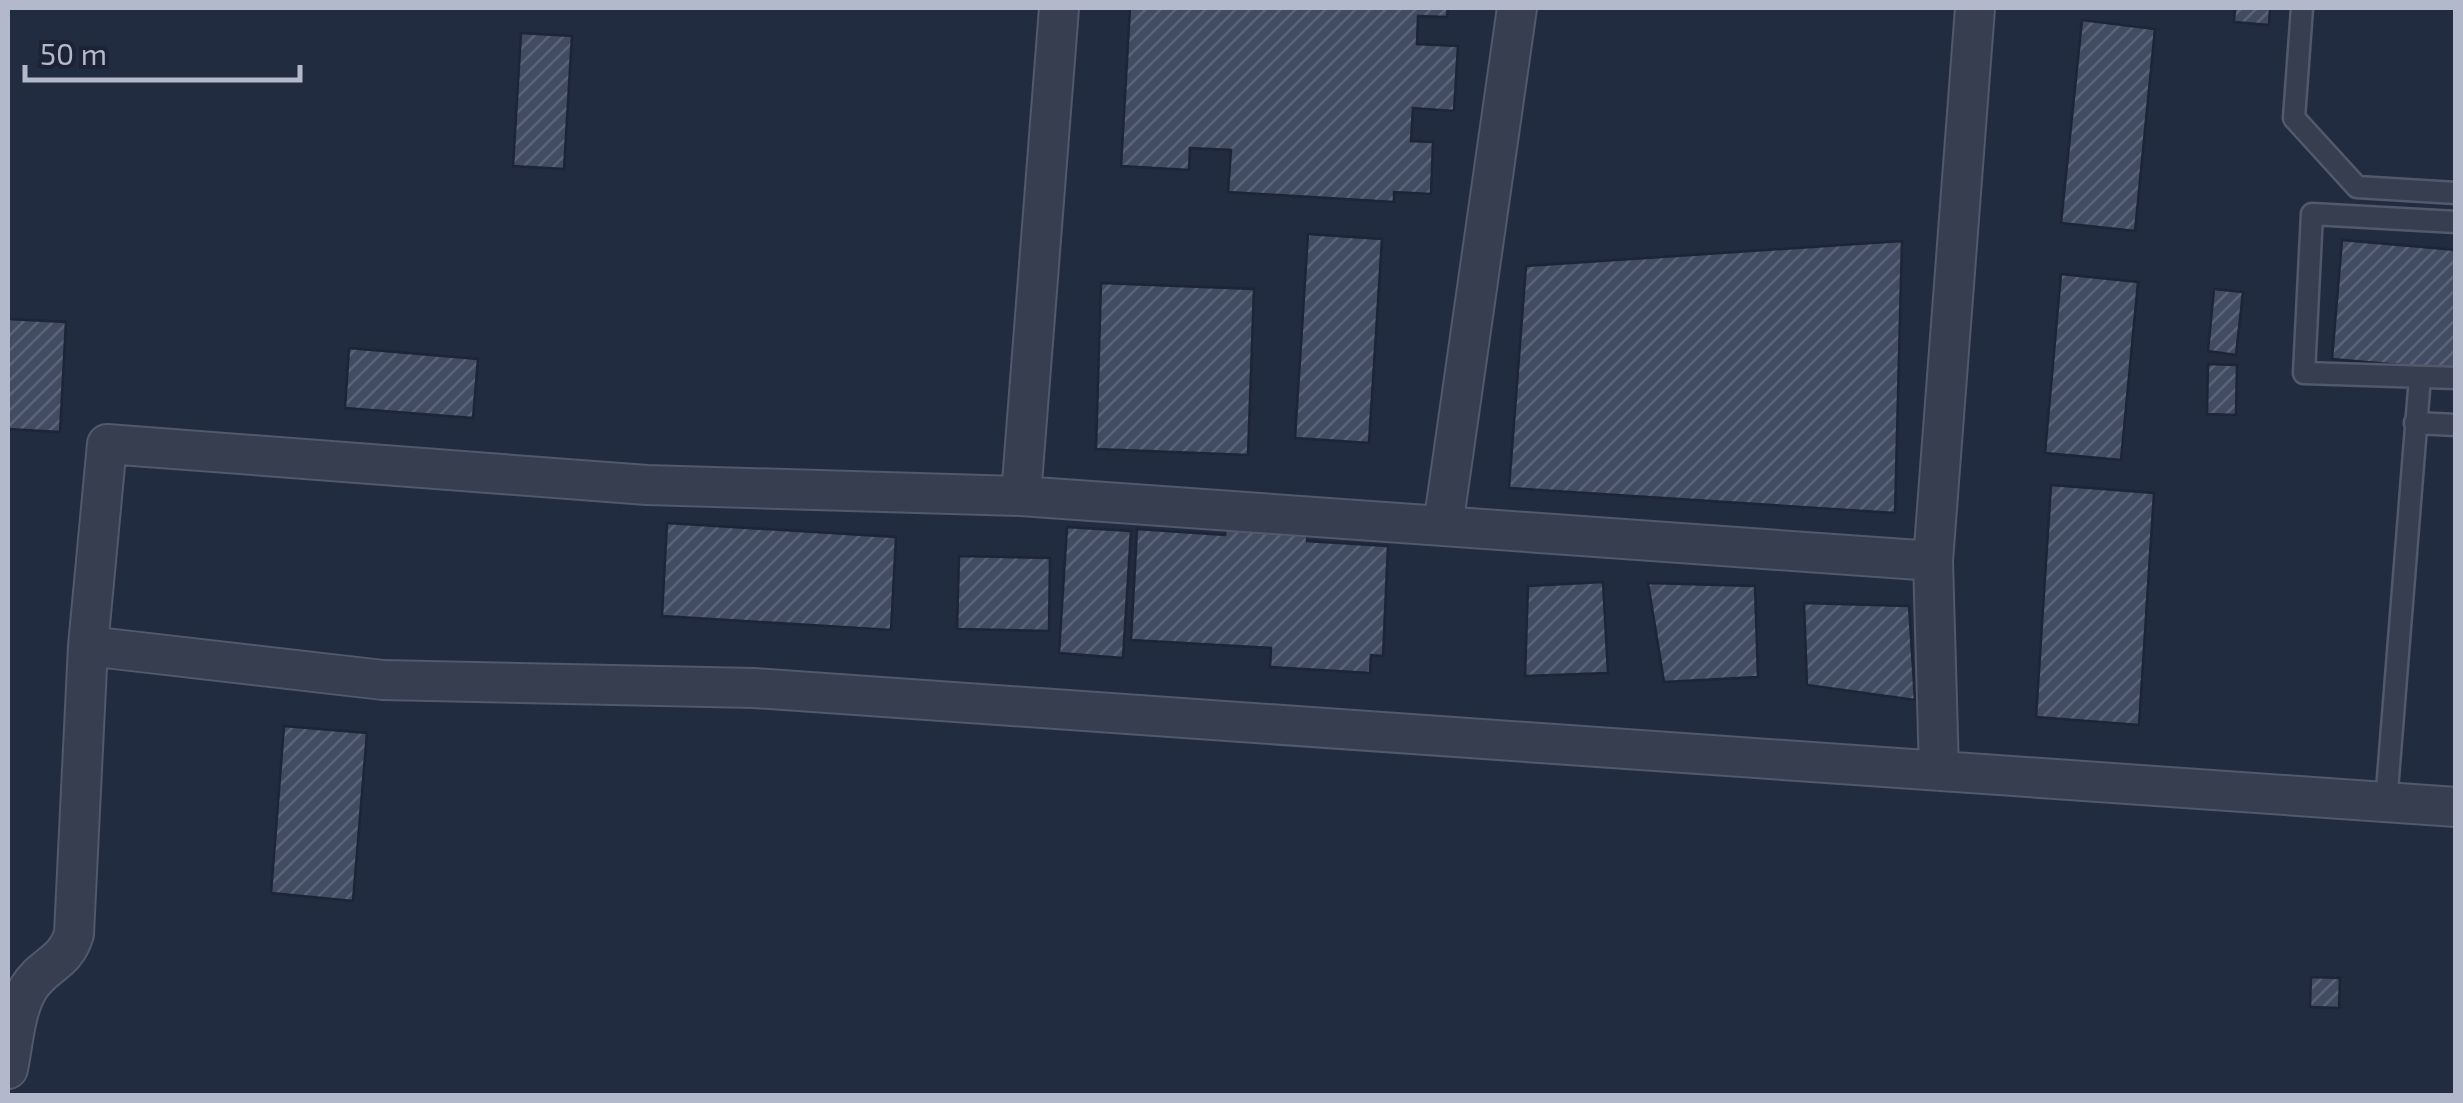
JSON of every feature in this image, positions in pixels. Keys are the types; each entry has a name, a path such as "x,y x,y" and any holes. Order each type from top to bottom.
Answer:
{"street":[{"path":"1021,496 1059,8"},
{"path":"1442,526 1518,8"},
{"path":"1940,771 1933,561 1974,8"},
{"path":"8,1069 26,992 38,976 69,950 74,934 88,646 108,444 647,485 1021,496 1933,561"},
{"path":"88,646 383,680 754,688 2456,808"}],"lane":[{"path":"2302,8 2294,118 2357,187 2456,193"},
{"path":"2456,222 2312,214 2304,373 2456,378"},
{"path":"2386,802 2420,377"},
{"path":"2415,423 2456,425"}],"building":[{"path":"1130,8 1448,8 1447,17 1418,16 1417,44 1458,46 1454,111 1413,108 1411,141 1433,142 1431,194 1394,192 1394,202 1228,192 1231,150 1190,148 1189,170 1121,166"},
{"path":"2235,8 2270,8 2269,25 2234,22"},
{"path":"2082,20 2155,29 2135,231 2061,223"},
{"path":"521,33 572,36 564,169 513,166"},
{"path":"1308,234 1382,239 1369,443 1295,438"},
{"path":"2342,240 2456,250 2456,370 2332,359"},
{"path":"1902,241 1895,513 1509,488 1526,266"},
{"path":"2061,274 2138,282 2121,460 2045,453"},
{"path":"1101,283 1254,289 1248,455 1096,449"},
{"path":"2214,289 2243,292 2236,355 2208,351"},
{"path":"8,319 66,322 60,432 8,429"},
{"path":"349,348 478,359 473,418 345,408"},
{"path":"2208,364 2237,365 2236,415 2207,414"},
{"path":"2051,485 2154,493 2139,725 2036,717"},
{"path":"1226,519 1308,524 1307,541 1388,546 1383,656 1371,655 1370,673 1270,667 1271,648 1131,640 1137,529 1225,535"},
{"path":"667,523 896,537 891,630 662,616"},
{"path":"1067,527 1131,531 1123,658 1059,653"},
{"path":"959,556 1050,558 1049,631 957,629"},
{"path":"1603,582 1608,673 1525,676 1528,586"},
{"path":"1648,583 1755,586 1758,677 1664,682"},
{"path":"1804,603 1909,606 1915,700 1807,685"},
{"path":"284,726 367,733 353,901 271,893"},
{"path":"2311,977 2340,978 2339,1008 2310,1007"}]}
